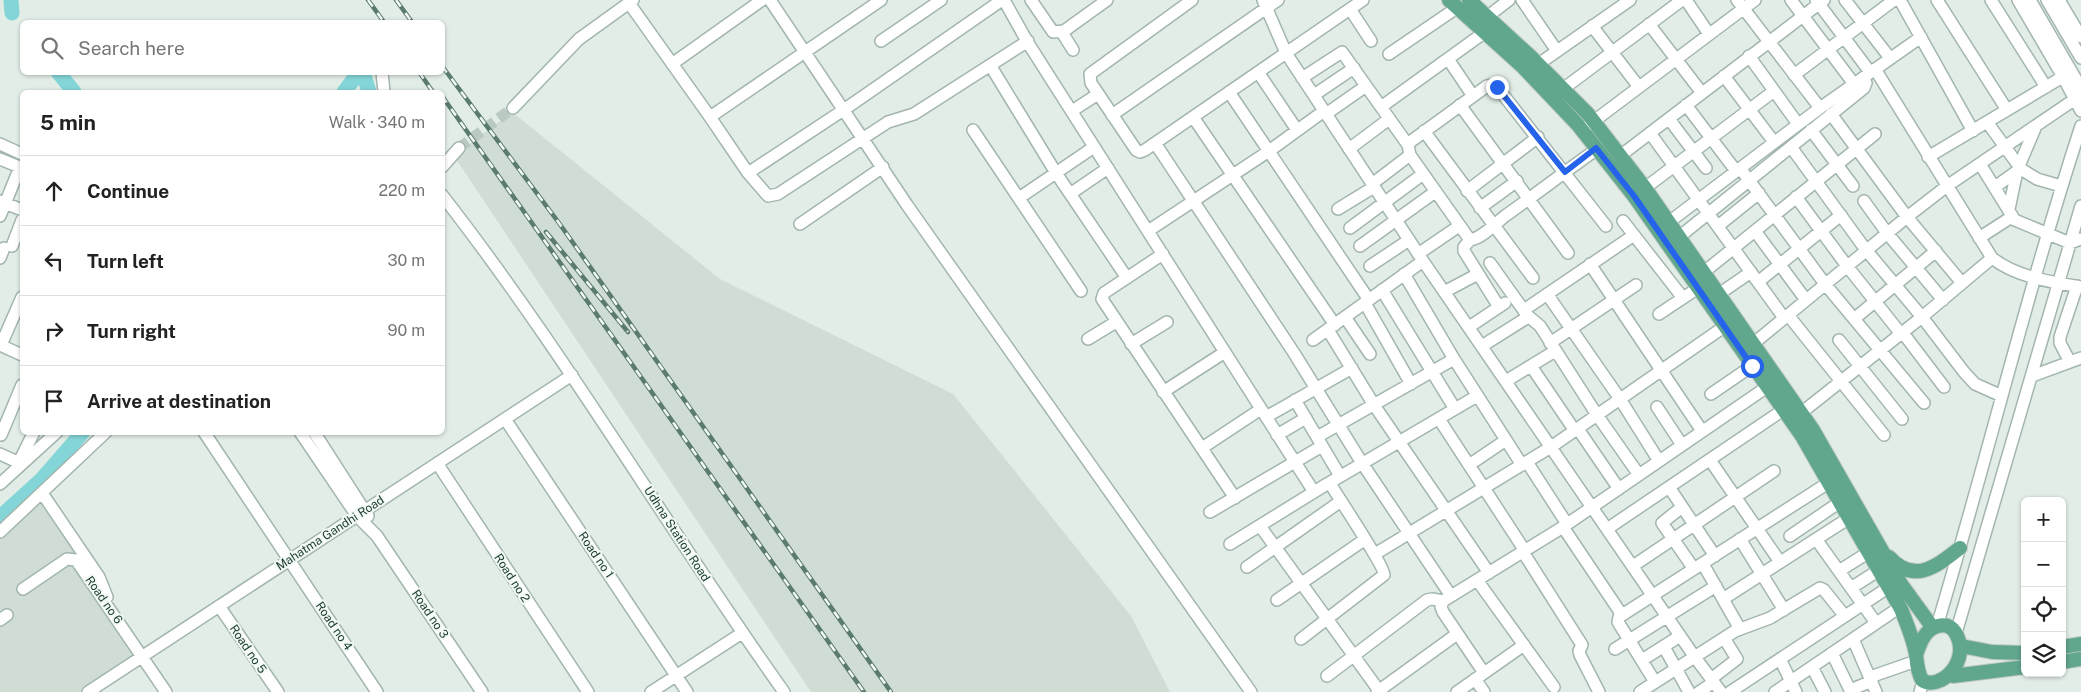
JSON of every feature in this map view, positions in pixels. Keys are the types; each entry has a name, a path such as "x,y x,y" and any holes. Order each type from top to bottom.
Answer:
{"main road":[{"path":"1470,6 1485,32 1563,89 1594,121 1645,188 1802,413 1873,548 1879,570 1900,607 1916,658 1921,687 1928,686 1939,690 1953,676 1960,662 1958,640 1949,626 1935,627 1920,643 1916,658"},
{"path":"1470,6 1533,68 1634,196 1802,436 1849,518 1935,627"},
{"path":"1873,548 1897,566 1910,571 1923,571 1935,567 1960,548"},
{"path":"1958,640 1992,652 2021,653"},
{"path":"2066,646 2081,644"},
{"path":"2066,661 2081,659"},
{"path":"1953,676 2021,668"}],"street":[{"path":"672,64 762,0"},
{"path":"770,0 907,205 1251,692"},
{"path":"710,117 881,0"},
{"path":"882,41 941,0"},
{"path":"748,173 1003,0 1094,147 1314,492"},
{"path":"1031,0 1053,32 1064,30 1107,0"},
{"path":"1112,115 1265,4 1278,0"},
{"path":"1189,1 1090,74 1091,83 1098,94 1136,150 1140,152 1363,0"},
{"path":"1389,54 1470,6 1509,0"},
{"path":"1522,0 1557,51"},
{"path":"1533,68 1630,0"},
{"path":"1563,89 1682,0"},
{"path":"1686,0 1710,34"},
{"path":"1582,130 1710,34 1740,4 1755,0"},
{"path":"1679,237 1864,88 1866,83 1865,76 1828,49 1791,0"},
{"path":"1846,0 1890,58"},
{"path":"1794,75 1894,0"},
{"path":"1900,0 1972,131"},
{"path":"1990,0 2046,87"},
{"path":"2018,0 2067,74 2081,88"},
{"path":"2030,0 2078,97 2081,111"},
{"path":"2047,0 2081,58"},
{"path":"2060,0 2081,36"},
{"path":"1620,156 1820,1 1844,37 1865,76 1928,157 1992,258 2002,266 2034,277 2079,287 2060,337 2060,343 2075,360 2032,376"},
{"path":"1941,1 2007,110"},
{"path":"513,108 574,43 631,2 748,173 766,195 771,196 891,120 914,114 1028,41"},
{"path":"1265,4 1286,53 1396,221 1680,636 1721,692"},
{"path":"1740,4 1820,108"},
{"path":"1350,10 1371,41"},
{"path":"1649,24 1702,93"},
{"path":"1592,26 1639,87"},
{"path":"1064,30 1064,34 1073,50"},
{"path":"1381,107 1485,32"},
{"path":"1669,222 1798,124 1921,37"},
{"path":"1302,78 1340,52 1344,53 1435,192 1470,240"},
{"path":"1749,56 1798,124"},
{"path":"1448,59 1473,96"},
{"path":"990,65 1056,173 1127,278"},
{"path":"1314,95 1354,68"},
{"path":"1258,72 1297,130"},
{"path":"1928,157 2067,74"},
{"path":"382,75 384,90"},
{"path":"1724,76 1774,142"},
{"path":"1338,209 1373,185 1409,150 1410,142 1473,96 1488,86 1493,85 1497,87 1538,138 1606,226"},
{"path":"1148,231 1269,151 1297,130 1366,86"},
{"path":"1645,188 1774,91"},
{"path":"1229,92 1367,302 1411,384"},
{"path":"1072,111 1098,94"},
{"path":"1742,352 1947,186 2078,97"},
{"path":"1460,105 1568,252"},
{"path":"1686,105 1711,138 1749,180 1825,284 1924,403"},
{"path":"1831,114 1907,217 1962,283"},
{"path":"1193,117 1331,327 1374,405 1489,573"},
{"path":"1349,149 1389,119"},
{"path":"1669,119 1706,168"},
{"path":"1987,122 2006,147 2019,169 2037,179 2061,186"},
{"path":"1979,238 2006,220 2011,214 2019,169 2036,126"},
{"path":"1935,627 1960,548 2034,277 2081,126"},
{"path":"973,130 1081,291"},
{"path":"1811,130 1853,186"},
{"path":"1424,132 1533,278"},
{"path":"1650,133 1758,282 1884,435"},
{"path":"1704,272 1875,134"},
{"path":"1467,191 1538,138"},
{"path":"1155,143 1410,534 1447,599"},
{"path":"0,144 20,153"},
{"path":"1791,146 1866,250 1922,317 1968,377 1984,388 2002,396"},
{"path":"1018,198 1094,147"},
{"path":"445,164 459,148"},
{"path":"1500,307 1464,251 1464,247 1470,240 1493,226 1596,148"},
{"path":"0,159 20,167"},
{"path":"1980,164 2011,214 2047,234 2070,243 2081,239"},
{"path":"800,224 883,167"},
{"path":"1070,194 1108,168"},
{"path":"0,216 3,202 20,169"},
{"path":"1995,187 2019,169"},
{"path":"1350,228 1423,174"},
{"path":"1480,208 1517,181"},
{"path":"1360,246 1435,192"},
{"path":"1718,226 1759,193"},
{"path":"1796,197 1875,302 1944,387"},
{"name":"Udhna Station Road","path":"445,199 474,235 572,375 742,633 784,692"},
{"path":"1864,201 1887,233 1943,300"},
{"path":"3,202 20,209"},
{"path":"1958,640 2081,206"},
{"path":"1758,282 1841,215"},
{"path":"1623,221 1683,298"},
{"path":"6,251 20,224"},
{"path":"1313,340 1404,274 1421,257 1459,226"},
{"path":"1755,231 1806,300"},
{"path":"1525,312 1590,264 1634,235"},
{"path":"1370,266 1409,240"},
{"path":"1854,319 1936,251"},
{"path":"1163,254 1102,296 1104,303 1235,498"},
{"path":"1802,413 1943,300 1992,258"},
{"path":"1490,263 1513,298 1536,322 1639,475"},
{"path":"1590,264 1702,431"},
{"path":"1720,294 1751,272"},
{"path":"1404,274 1477,396 1506,440 1525,464 1622,615"},
{"path":"1444,292 1478,274"},
{"path":"1506,381 1531,366 1571,329 1636,285"},
{"path":"1659,314 1698,288"},
{"path":"1382,290 1456,409"},
{"path":"1548,294 1620,399 1659,461"},
{"path":"1469,327 1513,298"},
{"path":"20,302 1,349 20,354"},
{"path":"1482,346 1525,319 1525,312"},
{"path":"1346,317 1370,354"},
{"path":"1375,554 1525,464 1736,318"},
{"path":"1088,339 1116,322"},
{"path":"1131,344 1167,322"},
{"path":"1839,340 1902,419"},
{"path":"1164,392 1225,352"},
{"path":"1210,512 1294,463 1338,424 1454,360"},
{"path":"1531,366 1619,488"},
{"path":"1711,394 1752,366"},
{"path":"1202,448 1263,413 1295,400 1352,368"},
{"name":"Mahatma Gandhi Road","path":"88,692 572,375"},
{"path":"1484,692 1480,676 1457,634 1442,612 1441,607 1447,599 1565,526 1767,386"},
{"path":"1,435 20,390"},
{"path":"1230,544 1340,476 1477,396"},
{"path":"1295,400 1340,476"},
{"path":"1656,407 1682,445"},
{"path":"1607,529 1783,410"},
{"path":"1277,435 1306,418"},
{"name":"Road no 1","path":"505,419 687,692"},
{"path":"1439,419 1582,645 1579,651 1580,655 1599,692"},
{"path":"20,463 33,435"},
{"path":"0,484 20,463 53,435"},
{"path":"0,532 103,435"},
{"name":"Road no 4","path":"206,435 378,692"},
{"name":"Road no 3","path":"302,435 362,513"},
{"name":"Road no 3","path":"316,435 362,513 482,692"},
{"path":"1469,465 1506,440"},
{"path":"0,454 20,463"},
{"path":"1710,460 1780,562"},
{"name":"Road no 2","path":"437,463 588,692"},
{"path":"1633,566 1774,471"},
{"path":"1301,639 1384,575 1384,571 1375,554 1364,540 1329,483"},
{"path":"1655,682 1618,622 1618,619 1828,483"},
{"path":"1669,488 1715,556"},
{"path":"42,493 99,576 110,608"},
{"path":"1248,567 1341,501"},
{"path":"1790,536 1840,502"},
{"path":"1682,507 1662,523 1672,540 1716,586 1740,628"},
{"path":"1723,598 1849,518"},
{"path":"1260,526 1379,691 1457,634"},
{"path":"1740,539 1784,610"},
{"path":"1816,539 1876,623"},
{"path":"1277,600 1364,540"},
{"path":"1839,570 1873,548"},
{"name":"Road no 6","path":"23,589 68,558 76,560 166,692"},
{"path":"1852,588 1879,570"},
{"path":"1477,580 1554,687"},
{"path":"1615,649 1716,586"},
{"path":"1730,692 1889,587"},
{"path":"1640,692 1740,628 1761,622 1820,588 1824,590 1844,615"},
{"path":"1327,676 1427,600 1447,599"},
{"name":"Road no 5","path":"219,606 278,692"},
{"path":"1774,692 1900,607"},
{"path":"651,692 742,633"},
{"path":"1642,660 1680,636"},
{"path":"1699,692 1737,659 1724,638"},
{"path":"1853,639 1873,683"},
{"path":"1457,692 1524,644"},
{"path":"1664,647 1689,692"},
{"path":"1832,653 1851,691 1873,683 1916,658"},
{"path":"1780,659 1796,692"},
{"path":"1812,667 1825,692"}],"shaded area":[{"path":"512,112 720,279 953,394 1131,616 1170,692 811,692 454,156"},
{"path":"41,497 138,654 81,692 0,692 0,535"}],"waterway":[{"path":"11,0 12,13"},
{"path":"60,75 72,90"},
{"path":"346,90 357,75"},
{"path":"364,75 368,90"},
{"path":"0,517 42,479 80,435"}],"tunnel":[{"path":"459,148 513,108"}],"railway":[{"path":"368,0 383,20"},
{"path":"396,0 411,20"},
{"path":"445,70 559,223 891,692"},
{"path":"421,75 432,90"},
{"path":"445,100 864,692"},
{"path":"546,232 628,332"}],"route":[{"path":"1497,87 1565,172 1596,148 1634,196 1752,366"}]}
